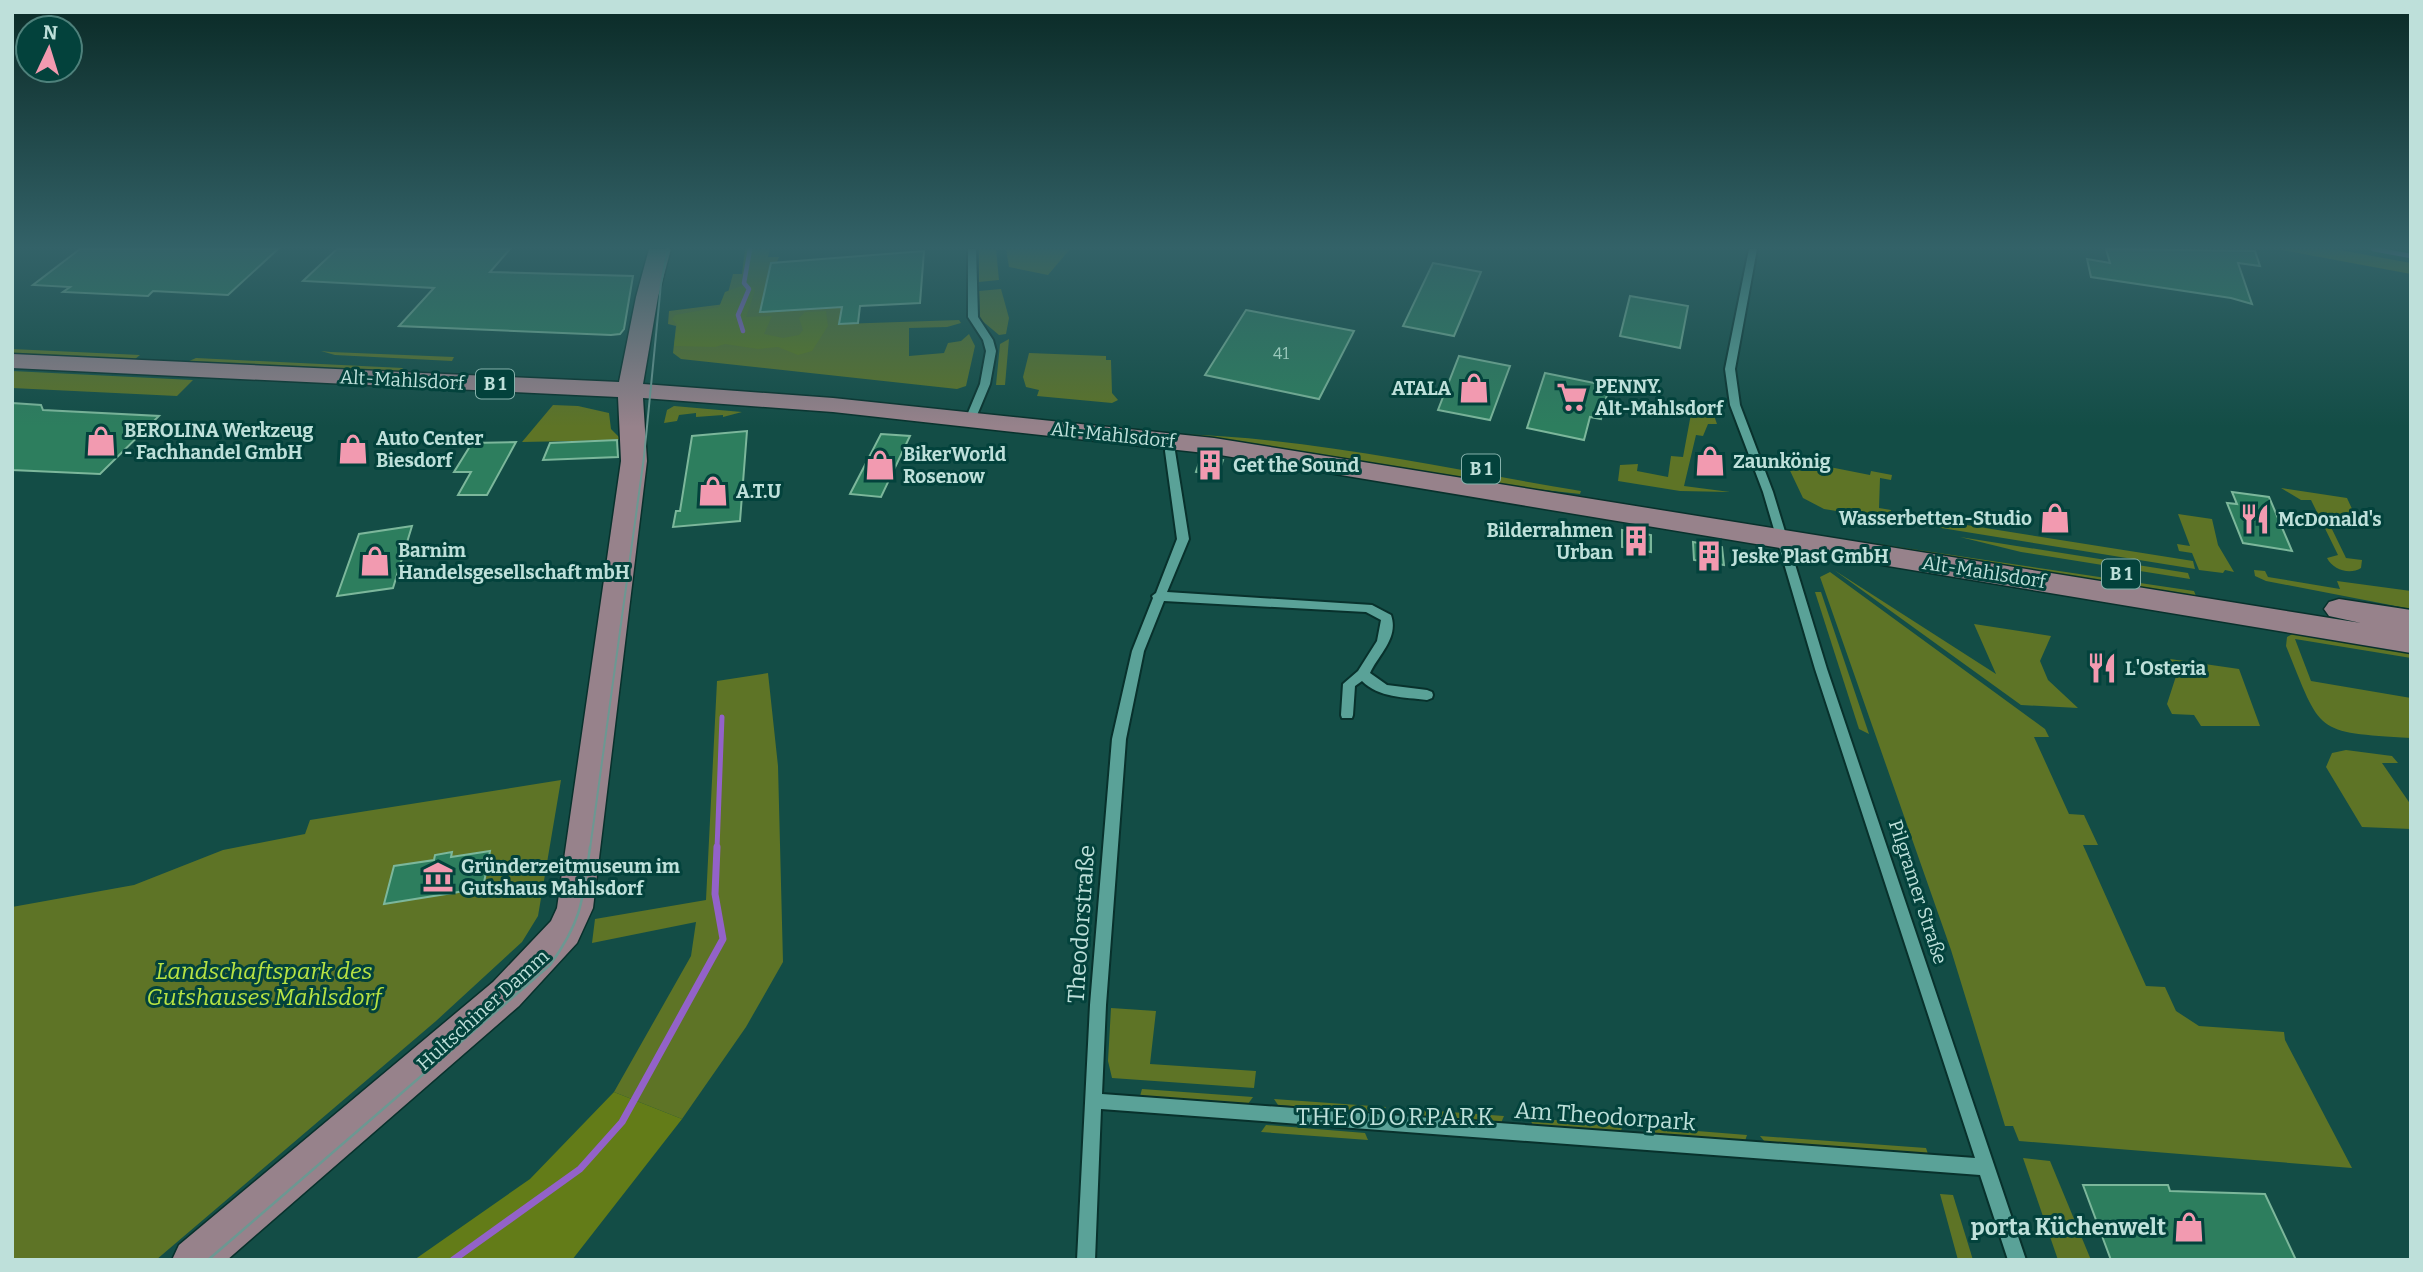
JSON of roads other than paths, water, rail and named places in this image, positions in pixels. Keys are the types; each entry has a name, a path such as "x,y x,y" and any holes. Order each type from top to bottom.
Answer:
{"main road":[{"name":"Hultschiner Damm","path":"194,1260 506,994 564,932 575,908 634,461 632,383 645,308"},
{"name":"Alt-Mahlsdorf","path":"12,344 632,383 833,405 1191,425 1314,442 2411,642"},
{"name":"Alt-Mahlsdorf","path":"12,360 632,383"},
{"name":"Alt-Mahlsdorf","path":"973,412 2411,621"}],"street":[{"path":"973,308 973,317 988,340 991,351 973,412"},
{"name":"Pilgramer Straße","path":"1742,308 1730,369 1735,405 1778,528 1821,669 2017,1260"},
{"name":"Theodorstraße","path":"1086,1260 1099,992 1119,739 1138,651 1183,539 1170,451 1172,441"},
{"path":"1158,596 1368,608 1387,618 1386,642 1370,658 1363,674 1349,684 1347,715"},
{"path":"1363,674 1370,684 1388,691 1427,695"},
{"name":"Am Theodorpark","path":"1094,1101 1987,1167"}],"waterway":[{"path":"741,308 738,315 743,331"},
{"path":"717,849 722,717"},
{"path":"453,1260 580,1169 622,1122 723,939 715,894 717,847"}],"tram line":[{"path":"590,849 644,457 659,308"},
{"path":"208,1260 550,965 575,922 590,847"}],"place":[{"name":"ATALA","path":"1474,388"},
{"name":"PENNY. Alt-Mahlsdorf","path":"1572,397"},
{"name":"BEROLINA Werkzeug - Fachhandel GmbH","path":"101,441"},
{"name":"Auto Center Biesdorf","path":"353,449"},
{"name":"Zaunkönig","path":"1710,461"},
{"name":"BikerWorld Rosenow","path":"880,465"},
{"name":"Get the Sound","path":"1210,465"},
{"name":"A.T.U","path":"713,491"},
{"name":"Wasserbetten-Studio","path":"2055,518"},
{"name":"McDonald's","path":"2255,519"},
{"name":"Bilderrahmen Urban","path":"1636,541"},
{"name":"Jeske Plast GmbH","path":"1709,556"},
{"name":"Barnim Handelsgesellschaft mbH","path":"375,561"},
{"name":"L'Osteria","path":"2102,668"},
{"name":"Gründerzeitmuseum im Gutshaus Mahlsdorf","path":"438,877"},
{"name":"porta Küchenwelt","path":"2189,1227"}],"district":[{"name":"THEODORPARK","path":"1396,1117"}],"park label":[{"name":"Landschaftspark des Gutshauses Mahlsdorf","path":"264,984"}]}
